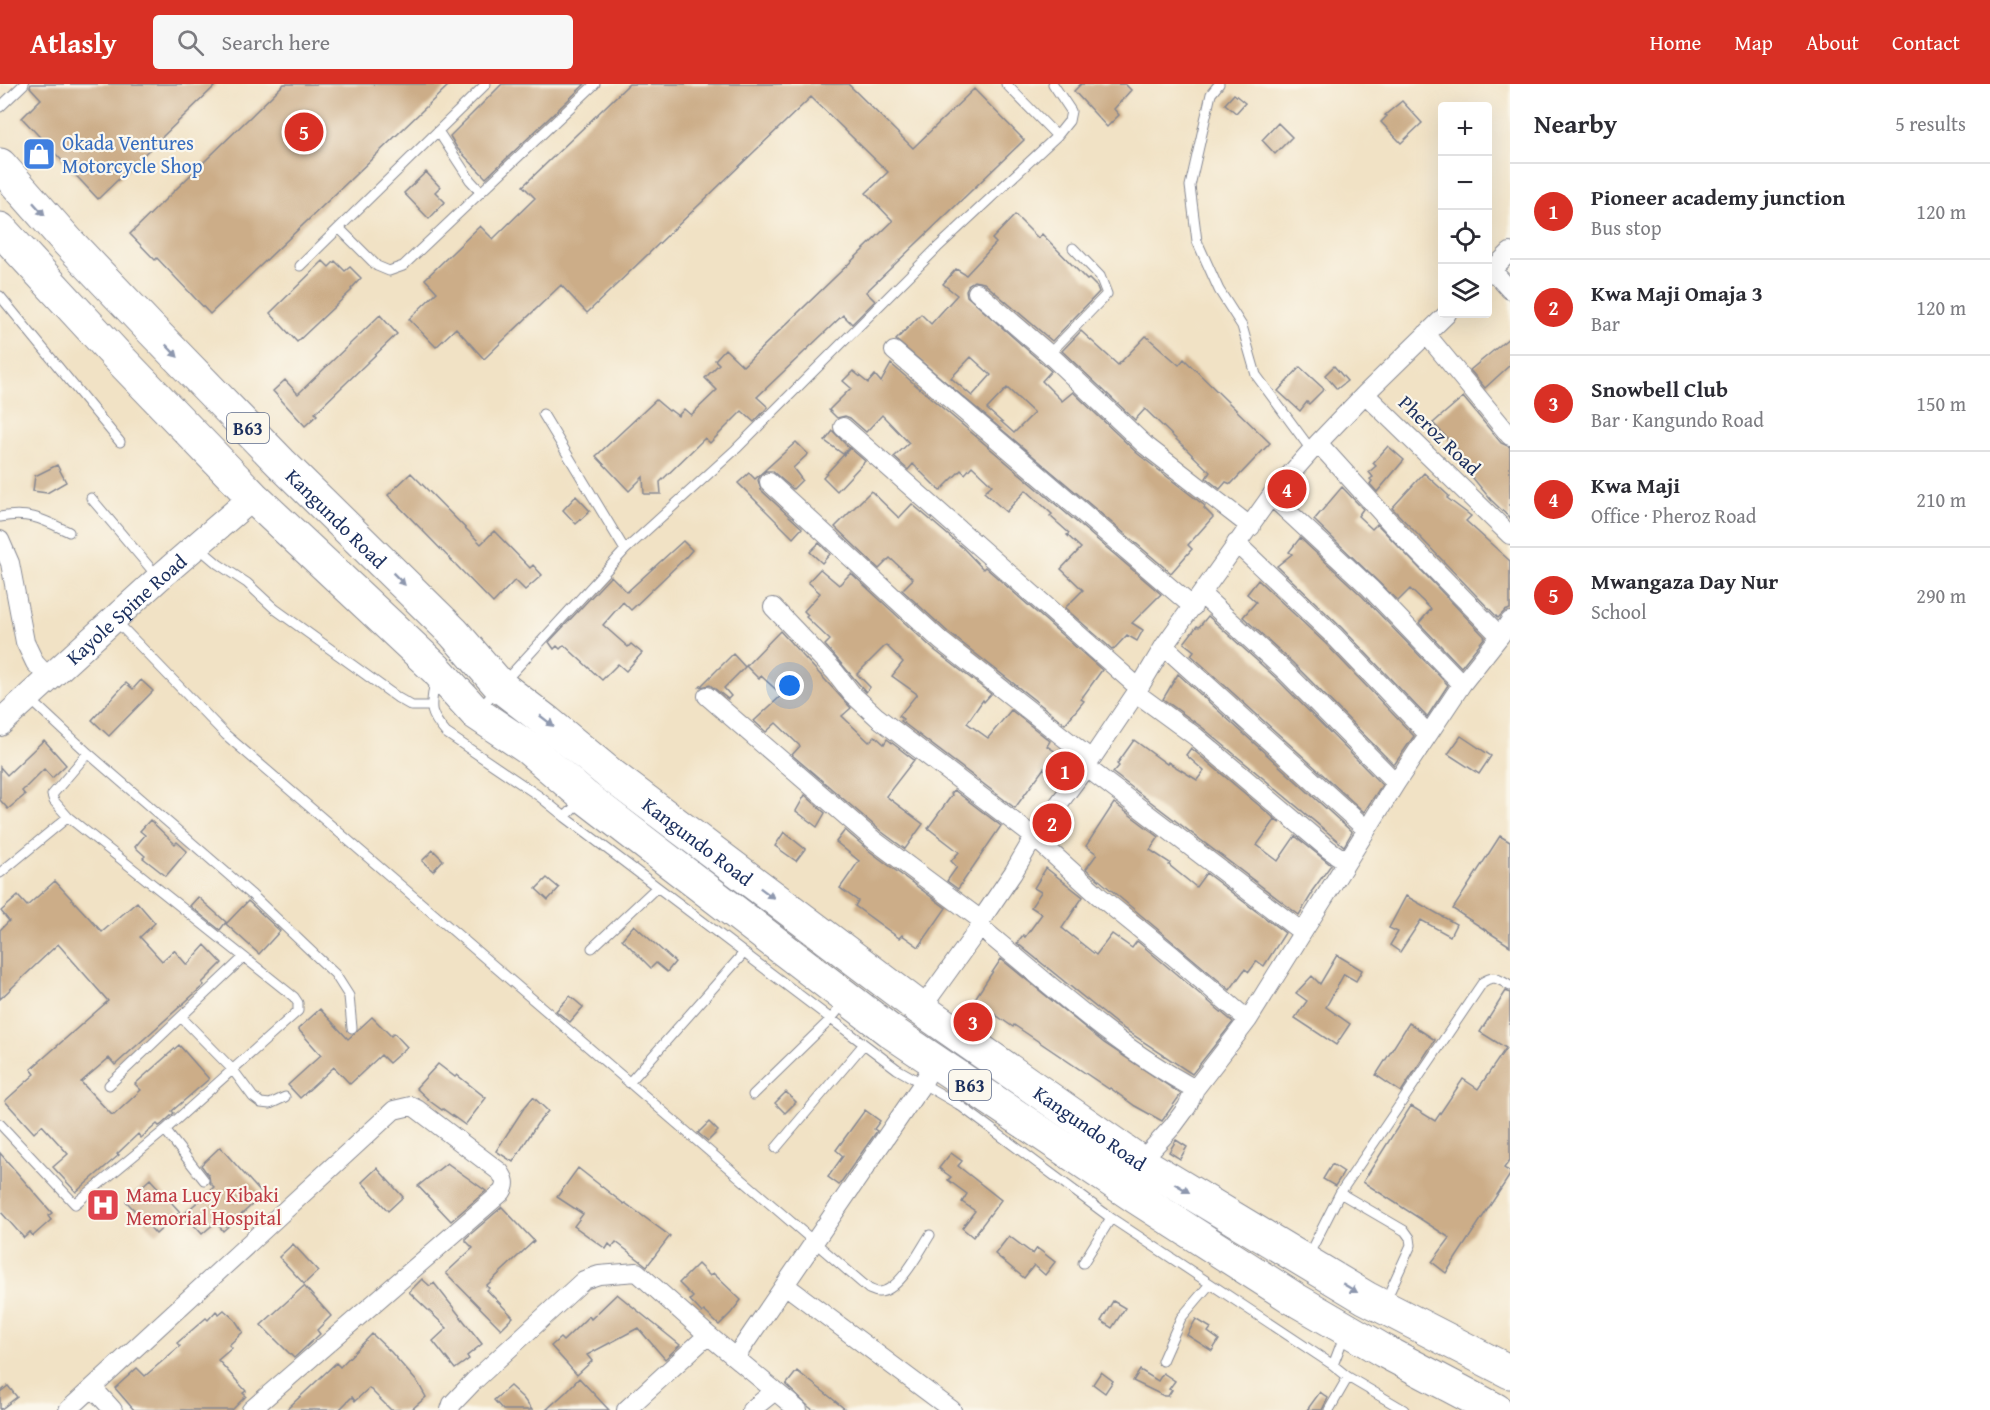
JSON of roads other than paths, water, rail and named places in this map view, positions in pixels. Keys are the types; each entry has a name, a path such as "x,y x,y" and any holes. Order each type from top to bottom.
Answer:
{"highway":[{"name":"Kangundo Road","path":"0,165 68,242 149,327 281,463 454,633 500,686 548,722 611,775 1086,1118 1144,1153 1306,1262 1383,1307 1510,1372"},
{"name":"Kangundo Road","path":"0,229 119,358 253,497 436,669 476,713 528,748 575,807 839,1010 928,1072 1136,1197 1293,1298 1434,1378 1496,1410"}],"main road":[{"name":"Kayole Spine Road","path":"0,723 159,578 253,497"}],"street":[{"path":"1492,270 1510,252"},
{"path":"1492,274 1510,290"},
{"path":"977,292 1049,354 1145,446 1251,527"},
{"path":"930,1004 1034,837 1089,763 1138,691 1164,646 1271,496 1365,394 1443,318"},
{"path":"1426,334 1510,436"},
{"path":"894,351 1284,670 1396,783"},
{"name":"Pheroz Road","path":"1365,394 1510,535"},
{"path":"843,427 1138,691 1328,849 1338,856 1347,858"},
{"path":"1144,1153 1173,1126 1187,1107 1196,1089 1248,1020 1347,858 1428,734 1462,684 1505,628 1406,540 1315,447"},
{"path":"769,482 941,641 1089,763 1302,932"},
{"path":"1271,496 1370,588 1462,684"},
{"path":"0,540 10,563 25,642 36,663 49,678"},
{"path":"1236,543 1334,636 1428,734"},
{"path":"773,607 835,672 852,694 878,717 1034,837 1098,896 1248,1020"},
{"path":"1164,646 1339,807 1366,829"},
{"path":"707,696 875,841 981,924 1089,1017 1171,1076 1196,1089"},
{"path":"737,1359 741,1349 928,1072"},
{"path":"68,1410 394,1110 403,1107 417,1109 500,1172 505,1179 502,1192 251,1410"},
{"path":"450,1410 452,1404 474,1380 584,1280 637,1272 798,1410"},
{"path":"785,1285 952,1410"},
{"path":"626,1410 708,1335"},
{"path":"93,1388 113,1410"},
{"path":"751,1410 775,1390"}],"lane":[{"path":"0,108 24,84"},
{"path":"300,266 486,84"},
{"path":"339,228 377,266 389,272 403,266 595,84"},
{"path":"1006,84 1057,136"},
{"path":"476,713 625,550 736,449 937,248 1057,136 1070,121 1071,111 1053,84"},
{"path":"1220,84 1211,94 1190,186 1197,241 1219,290 1242,326 1256,375 1315,447"},
{"path":"438,131 470,180 481,192"},
{"path":"1049,354 1107,294 1100,276 1073,248"},
{"path":"0,296 120,442"},
{"path":"543,414 625,550"},
{"path":"91,498 159,578"},
{"path":"0,518 14,514 27,514 69,532"},
{"path":"196,546 247,584 274,609 390,693 412,706 431,706"},
{"path":"114,619 226,735 869,1288 879,1292 888,1290 898,1283 930,1235"},
{"path":"436,669 431,710 437,723 446,733 539,796 575,807 657,887 744,954 839,1010 864,1044 897,1069 928,1072 958,1104 1111,1218 1348,1377 1404,1410"},
{"path":"28,698 252,895 335,974 350,996 352,1028"},
{"path":"0,1124 75,1204 165,1130 298,1011 298,1003 294,997 68,817 54,801 52,795 88,753"},
{"path":"0,873 68,817"},
{"path":"592,948 657,887"},
{"path":"629,1083 744,954"},
{"path":"109,1085 243,958"},
{"path":"1306,1262 1340,1193 1483,982 1489,977 1496,978 1510,986"},
{"path":"753,1095 839,1010"},
{"path":"181,1017 233,1070 253,1097 261,1103 270,1104 285,1097"},
{"path":"776,1148 864,1044"},
{"path":"165,1130 204,1180"},
{"path":"1340,1193 1405,1232 1410,1238 1411,1245 1383,1307"},
{"path":"1083,1263 1111,1218"},
{"path":"1162,1361 1181,1318 1210,1284"},
{"path":"1333,1365 1347,1329"},
{"path":"1329,1410 1348,1377"}],"place":[{"name":"Mwangaza Day Nur","path":"304,132"},
{"name":"Okada Ventures Motorcycle Shop","path":"39,154"},
{"name":"Kwa Maji","path":"1287,489"},
{"name":"Pioneer academy junction","path":"1065,771"},
{"name":"Kwa Maji Omaja 3","path":"1052,823"},
{"name":"Snowbell Club","path":"973,1022"},
{"name":"Mama Lucy Kibaki Memorial Hospital","path":"103,1205"}]}
